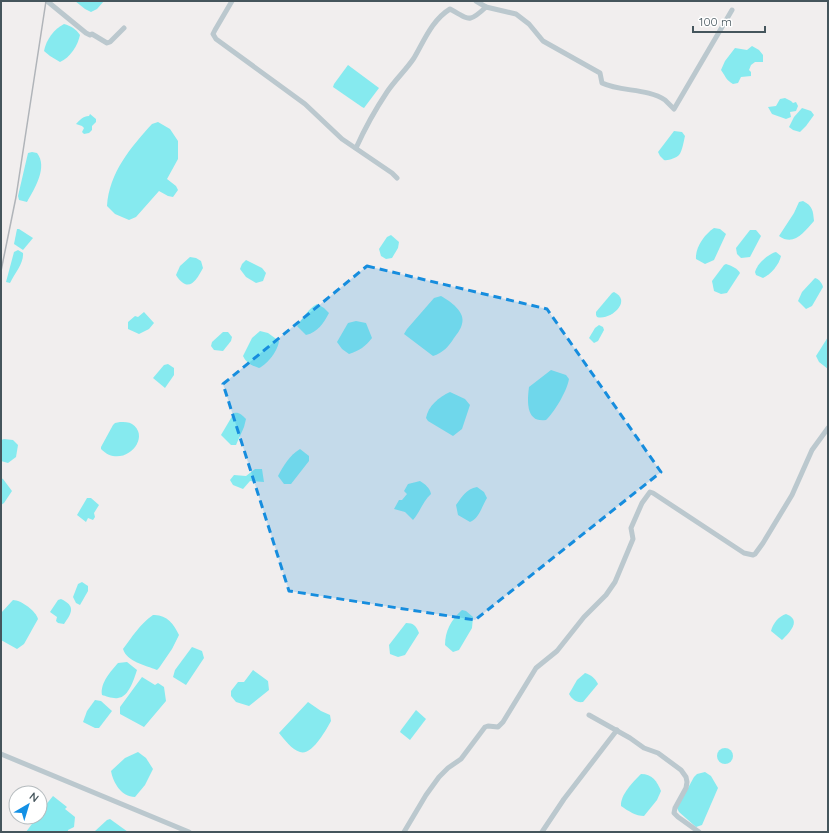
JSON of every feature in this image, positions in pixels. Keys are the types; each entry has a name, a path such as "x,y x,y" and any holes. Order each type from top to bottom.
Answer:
{"street":[{"path":"47,1 86,33 90,35 92,34 107,43 110,42 124,28"},
{"path":"232,1 215,30 214,34 216,39 305,104 342,139 397,178"},
{"path":"476,1 486,7 516,14 529,24 543,41 600,73 602,83 611,87 651,94 664,100 674,109 732,10"},
{"path":"356,148 367,124 388,90 413,59 430,30 444,12 450,9 462,17 468,18 479,14 486,7"},
{"path":"404,832 426,795 439,777 448,768 461,759 486,727 498,726 503,722 536,668 557,651 584,617 606,595 615,582 633,539 631,528 642,503 650,492 744,552 752,555 756,554 785,507 812,450 828,428"},
{"path":"589,715 617,730 644,748 658,753 681,770 688,782 674,813 699,832"},
{"path":"542,832 564,799 617,730"},
{"path":"1,754 189,832"}],"highlighted area":[{"path":"367,266 547,309 661,472 475,620 289,591 223,384"}],"water":[{"path":"75,1 104,1 97,9 91,12"},
{"path":"64,24 73,28 80,35 73,51 67,58 60,62 44,51 51,35"},
{"path":"752,46 759,50 763,55 763,62 755,62 751,65 749,70 751,72 751,76 741,77 738,83 733,84 727,80 721,70 725,61 735,48 747,50"},
{"path":"348,65 379,88 364,108 333,87"},
{"path":"785,98 793,103 796,102 798,106 796,111 790,112 791,117 786,119 772,114 768,107 776,106 780,99"},
{"path":"802,108 811,111 814,115 800,132 789,127 794,117"},
{"path":"90,114 96,119 96,122 92,126 92,130 89,133 84,134 82,132 84,128 76,124 82,118 89,116"},
{"path":"158,122 170,129 178,141 178,159 167,179 176,186 178,190 173,197 159,191 136,217 129,220 115,214 107,206 112,182 122,161 129,151 152,124"},
{"path":"674,131 682,132 685,136 681,151 676,157 670,160 664,160 658,152"},
{"path":"28,153 37,153 40,159 41,171 37,184 27,202 19,200 18,196"},
{"path":"803,201 812,209 814,221 798,237 789,240 784,239 779,236 794,213 799,202"},
{"path":"714,228 720,229 726,234 714,260 705,264 696,259 697,250 704,237"},
{"path":"17,229 33,238 23,250 14,244"},
{"path":"750,230 756,230 761,236 750,257 741,258 737,254 736,248"},
{"path":"391,235 399,242 398,248 392,258 386,259 381,256 379,249 387,237"},
{"path":"18,250 23,253 19,268 10,283 6,282 14,252"},
{"path":"776,252 781,256 774,269 763,278 756,275 756,269 760,263"},
{"path":"190,257 201,261 203,268 195,281 188,285 180,281 176,275 180,266"},
{"path":"246,260 262,268 266,273 263,281 256,283 246,277 240,269"},
{"path":"726,264 734,267 740,273 727,293 721,294 714,291 712,281"},
{"path":"815,278 820,281 823,287 812,306 806,309 798,301 802,292"},
{"path":"614,292 621,300 618,309 608,316 597,317 596,312"},
{"path":"441,296 456,307 462,315 463,320 460,330 450,344 443,351 433,356 404,334 434,298"},
{"path":"317,304 329,313 320,327 314,332 306,335 297,326 309,311"},
{"path":"144,312 154,323 149,329 139,334 128,329 128,322 135,316 138,317"},
{"path":"356,321 366,323 372,338 362,348 349,354 342,349 337,342 348,323"},
{"path":"599,325 603,327 604,330 598,341 594,343 589,338 595,328"},
{"path":"260,331 268,333 279,341 272,356 259,368 248,362 243,356 252,338"},
{"path":"223,332 228,332 232,337 231,341 223,351 214,350 211,346 212,342"},
{"path":"828,337 828,369 819,362 816,356"},
{"path":"168,364 174,368 174,375 165,388 153,378 164,365"},
{"path":"551,370 566,375 569,379 568,384 560,401 546,420 539,420 531,415 529,410 529,387"},
{"path":"450,392 465,399 470,405 462,429 453,436 428,421 426,418 429,410 435,402"},
{"path":"234,413 239,413 246,419 236,445 231,445 221,435"},
{"path":"120,422 131,423 138,430 139,437 137,444 126,454 118,456 109,455 101,449 101,447 113,425"},
{"path":"1,440 13,440 18,445 16,457 8,463 1,461"},
{"path":"300,449 309,456 309,461 291,484 284,484 278,476 287,461"},
{"path":"255,469 262,469 264,482 250,481 243,489 233,485 230,480 234,475 246,476"},
{"path":"1,478 12,491 1,505"},
{"path":"420,481 427,486 431,494 413,520 405,512 394,509 399,500 402,500 407,494 404,491 408,484"},
{"path":"477,487 484,492 487,498 476,518 470,522 458,515 456,505 467,491"},
{"path":"87,498 91,498 99,505 94,513 95,517 93,520 88,518 86,522 77,515"},
{"path":"82,582 88,586 88,591 80,605 76,603 73,597 78,584"},
{"path":"61,599 71,607 71,613 64,624 58,623 56,621 57,617 50,612 58,600"},
{"path":"13,600 28,606 38,619 24,644 17,649 1,640 1,613"},
{"path":"462,610 466,611 473,617 472,628 459,650 453,652 445,645 447,630"},
{"path":"786,614 793,619 794,623 791,630 782,640 771,631 777,620"},
{"path":"153,615 162,616 169,620 179,635 172,649 157,670 132,660 123,649 140,627"},
{"path":"406,623 414,625 419,633 405,655 398,657 390,654 389,645"},
{"path":"192,647 202,651 204,658 186,685 173,677 175,670"},
{"path":"127,662 137,670 133,683 128,691 122,697 118,698 102,695 104,682 109,673 118,663"},
{"path":"253,670 268,681 269,690 249,706 236,702 231,696 231,691 238,682 244,682"},
{"path":"585,673 593,677 598,684 583,702 578,702 569,694 577,680"},
{"path":"142,677 155,685 158,683 164,687 166,701 144,727 120,714 120,707"},
{"path":"95,700 101,701 112,711 99,728 95,728 83,722 87,711"},
{"path":"308,702 330,715 331,721 314,746 305,752 300,752 291,747 279,733"},
{"path":"416,710 426,719 410,740 400,732"},
{"path":"725,748 731,750 733,756 731,762 725,764 719,762 717,756 719,750"},
{"path":"138,752 146,758 153,769 145,785 135,797 122,792 118,788 111,771 125,758"},
{"path":"705,772 711,776 718,788 702,825 696,827 679,812 677,808 694,777 697,774"},
{"path":"641,774 648,775 654,779 661,791 657,800 644,816 635,814 621,806 625,793"},
{"path":"53,796 67,807 65,809 75,817 74,827 68,830 68,832 26,832 31,825 48,825 48,802"},
{"path":"110,819 128,832 94,832"}],"railway":[{"path":"1,271 16,197 46,1"}]}
